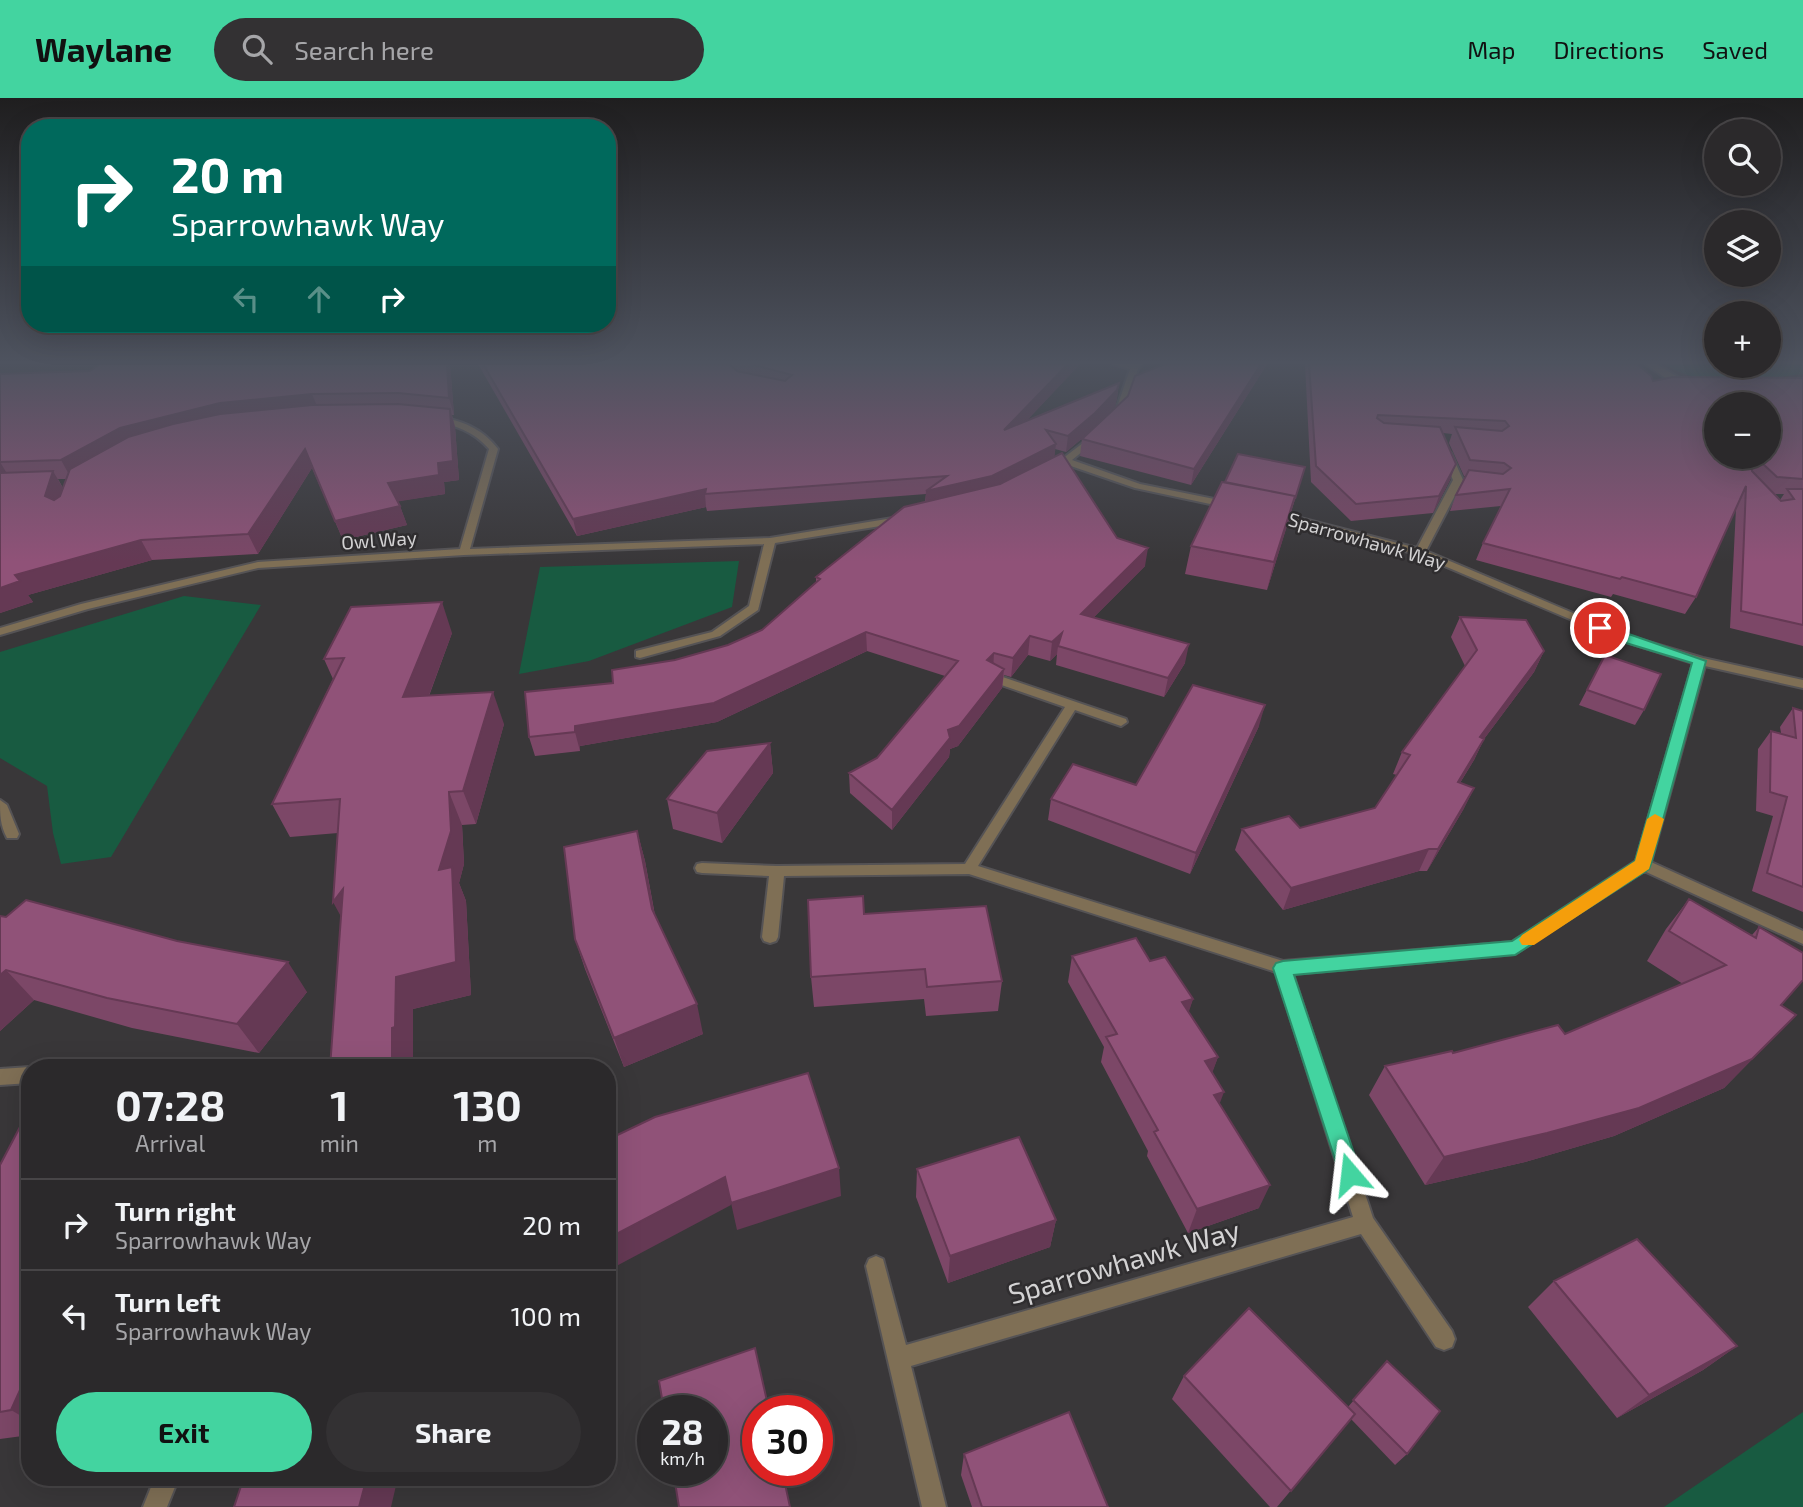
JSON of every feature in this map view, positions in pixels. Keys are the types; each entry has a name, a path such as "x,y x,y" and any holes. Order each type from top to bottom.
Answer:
{"street":[{"path":"464,552 494,449 482,433 474,430"},
{"path":"1042,473 1065,460 1101,430"},
{"path":"1443,448 1458,480"},
{"path":"1065,460 1138,486 1240,507"},
{"path":"1458,480 1471,481"},
{"path":"1420,552 1458,480"},
{"name":"Sparrowhawk Way","path":"1265,513 1316,523 1420,552 1620,637 1700,661 1803,684"},
{"name":"Owl Way","path":"0,632 85,606 258,565 464,552 769,541 876,526 916,516"},
{"path":"640,654 716,634 754,608 769,541"},
{"path":"702,868 777,871 969,869 1283,968 1515,948 1643,864 1700,661"},
{"path":"994,678 1071,707 1121,722"},
{"path":"969,869 1071,707"},
{"path":"0,805 12,834"},
{"path":"1643,864 1803,938"},
{"path":"769,937 777,871"},
{"path":"1283,968 1365,1223 1444,1339"},
{"path":"0,1077 21,1076"},
{"name":"Sparrowhawk Way","path":"900,1358 1365,1223"},
{"path":"876,1266 934,1507"},
{"path":"155,1507 163,1486"}],"green space":[{"path":"739,561 732,607 589,661 519,674 540,567"},
{"path":"184,596 261,605 111,857 61,864 53,833 47,786 0,758 0,652"},
{"path":"1803,1412 1803,1507 1664,1507"}],"building":[{"path":"0,430 117,430 61,460 0,462"},
{"path":"153,430 451,430 453,461 438,463 439,475 388,483 400,506 335,521 305,449 248,534 141,540 15,575 20,581 0,588 0,473 53,471 45,496 54,500 60,496 70,469 128,437"},
{"path":"521,430 1075,430 1068,436 1046,430 1056,444 992,476 926,491 947,476 705,494 706,489 573,519"},
{"path":"1092,430 1219,430 1194,469 1082,439"},
{"path":"1314,430 1441,430 1456,464 1439,496 1356,504 1316,466"},
{"path":"1456,430 1704,430 1704,469 1752,469 1781,501 1794,499 1787,489 1803,489 1803,625 1741,611 1746,486 1696,597 1483,543 1510,489 1456,495 1469,470 1503,474 1511,468 1504,463 1470,460"},
{"path":"1781,430 1803,430 1803,479 1777,477 1768,469 1781,469"},
{"path":"1062,453 1117,538 1148,548 1081,614 1189,644 1168,678 1058,646 1062,633 1052,642 1030,636 1013,658 994,653 987,660 1004,669 959,726 948,730 950,738 892,810 849,773 877,758 958,661 866,632 714,703 575,726 575,732 529,737 525,692 613,683 612,670 675,660 728,645 762,630 820,579 816,577 904,507 1000,484"},
{"path":"1238,454 1305,467 1295,499 1295,496 1225,482"},
{"path":"1222,482 1295,496 1274,562 1191,546"},
{"path":"442,602 403,697 493,692 463,791 449,792 451,831 439,870 452,867 456,962 396,977 392,1059 331,1059 343,889 333,902 340,799 272,804 344,658 324,659 351,607"},
{"path":"1460,617 1526,620 1544,651 1480,737 1484,739 1458,782 1474,788 1438,849 1429,849 1291,888 1242,829 1289,816 1300,828 1375,808 1410,755 1402,752 1477,650"},
{"path":"1605,655 1661,674 1644,710 1587,690"},
{"path":"1193,685 1265,705 1196,853 1051,799 1073,764 1136,785"},
{"path":"1793,708 1803,711 1803,887 1767,873 1787,797 1770,792 1771,731 1796,738"},
{"path":"770,743 717,813 667,799 707,751"},
{"path":"637,831 652,909 697,1004 614,1038 575,939 564,847"},
{"path":"863,896 864,914 986,906 1002,981 927,987 925,969 811,977 808,900"},
{"path":"1689,899 1756,938 1759,927 1803,953 1803,980 1781,1005 1796,1015 1752,1059 1639,1108 1444,1157 1385,1066 1452,1051 1453,1053 1558,1025 1565,1034 1726,965 1669,931"},
{"path":"26,900 177,941 288,962 237,1024 107,998 6,970 0,975 0,916 6,917"},
{"path":"1136,938 1150,961 1165,957 1193,999 1182,1002 1218,1057 1205,1061 1224,1092 1214,1095 1270,1185 1197,1209 1154,1132 1158,1130 1106,1037 1117,1034 1072,956"},
{"path":"808,1073 839,1168 731,1203 725,1177 616,1234 616,1136 655,1117"},
{"path":"21,1125 21,1388 11,1410 0,1412 0,1165"},
{"path":"1019,1137 1056,1220 950,1256 917,1169"},
{"path":"1637,1239 1737,1346 1649,1395 1554,1281"},
{"path":"1249,1308 1355,1414 1291,1491 1184,1376"},
{"path":"755,1348 766,1395 742,1395 742,1486 785,1486 790,1507 679,1507 676,1486 728,1486 728,1395 661,1395 659,1381"},
{"path":"1387,1361 1440,1411 1407,1454 1353,1400"},
{"path":"1069,1412 1108,1507 982,1507 964,1454"},
{"path":"241,1486 365,1486 359,1507 234,1507"}],"slow traffic":[{"path":"1528,940 1643,864 1655,819"}],"route":[{"path":"1350,1174 1283,968 1515,948 1643,864 1700,661 1620,637 1600,628"}]}
